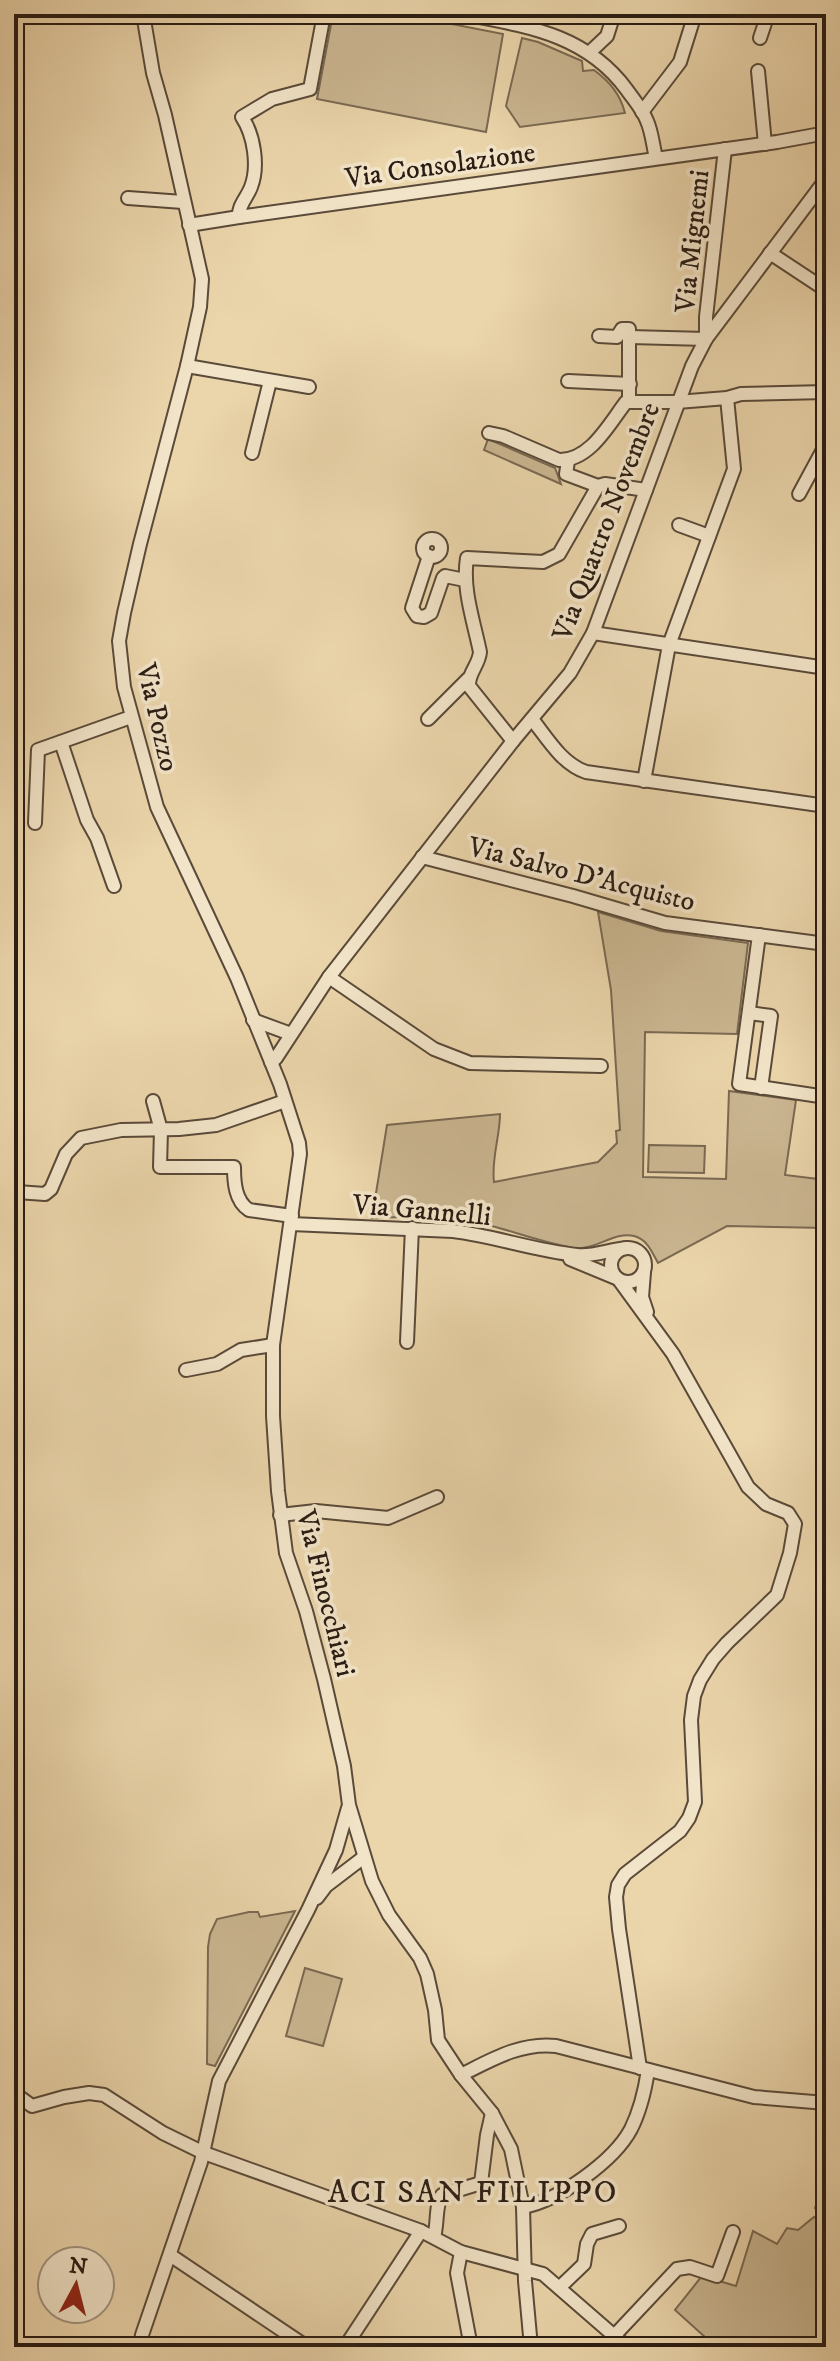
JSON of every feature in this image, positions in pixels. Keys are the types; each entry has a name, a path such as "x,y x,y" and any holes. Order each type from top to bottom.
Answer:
{"street":[{"name":"Via Pozzo","path":"143,14 153,73 202,279 200,307 187,366 136,557 119,641 124,687 157,807 237,978 271,1062"},
{"path":"239,217 252,186 254,154 250,129 242,117 272,99 310,89 324,14"},
{"path":"463,14 542,30 570,41 589,53 618,78 642,112 656,158"},
{"path":"589,53 607,36 614,14"},
{"path":"642,112 680,62 695,14"},
{"path":"760,38 768,14"},
{"path":"758,71 765,144"},
{"name":"Via Consolazione","path":"189,225 826,133"},
{"name":"Via Mignemi","path":"706,339 725,149"},
{"name":"Via Quattro Novembre","path":"271,1062 329,977 513,741 570,673 593,633 692,366 706,339 826,179"},
{"path":"128,198 183,202"},
{"path":"770,253 826,290"},
{"path":"599,336 617,337 622,329 629,329 629,402"},
{"path":"630,337 706,339"},
{"path":"187,366 309,387"},
{"path":"252,453 270,381"},
{"path":"568,381 630,384"},
{"path":"489,433 568,461 585,453 626,402 677,402 741,394 826,392"},
{"path":"644,781 669,645 734,469 727,398"},
{"path":"799,494 826,444"},
{"path":"568,461 566,474 598,486 605,484 646,490"},
{"path":"465,580 445,576 431,613 424,617 417,616 412,608 434,554 543,562 551,560 559,554 598,486"},
{"path":"679,525 709,536"},
{"path":"428,719 468,679 479,660 465,580 467,558"},
{"path":"593,633 826,668"},
{"path":"468,679 469,686 513,741"},
{"path":"35,823 38,750 131,717"},
{"path":"532,719 554,747 578,770 826,806"},
{"path":"61,742 87,820 97,838 114,886"},
{"name":"Via Salvo D'Acquisto","path":"422,857 665,923 826,944"},
{"path":"759,935 739,1084 826,1097"},
{"path":"329,977 434,1049 460,1060 478,1064 601,1066"},
{"path":"749,1013 771,1016 761,1088"},
{"path":"253,1020 291,1034"},
{"name":"Via Finocchiari","path":"271,1062 300,1154 273,1345 273,1416 286,1553 306,1611 324,1679 344,1766 349,1805 372,1881 389,1915 420,1958 432,1992 438,2040 488,2109 511,2149 529,2206 524,2269 531,2347"},
{"path":"153,1101 161,1130"},
{"path":"14,1194 45,1194 51,1189 66,1154 81,1138 121,1130 216,1125 285,1101"},
{"name":"Via Gannelli","path":"161,1130 160,1167 234,1167 234,1185 244,1207 249,1210 291,1220 478,1234 580,1256 627,1248"},
{"path":"407,1342 412,1228"},
{"path":"627,1248 634,1249 644,1258 644,1271 631,1282 618,1279 612,1273 611,1259 627,1248"},
{"name":"Via Gannelli","path":"548,1251 592,1266 618,1279 687,1377 748,1487 766,1504 788,1513 795,1524 777,1595 713,1659 694,1696 691,1746 695,1802 689,1818 680,1831 625,1874 618,1885 619,1929 644,2069"},
{"name":"Via Gannelli","path":"644,1271 642,1297 654,1326"},
{"path":"186,1370 217,1364 241,1350 273,1345"},
{"path":"280,1515 331,1511 388,1518 437,1497"},
{"path":"140,2347 204,2153 219,2081 308,1910 336,1850 349,1805"},
{"path":"336,1850 364,1853"},
{"path":"308,1910 326,1886 364,1853"},
{"path":"461,2075 521,2047 539,2044 754,2097 826,2103"},
{"path":"529,2206 557,2196 587,2175 618,2146 630,2130 644,2096 644,2069"},
{"path":"14,2093 32,2106 89,2093 104,2095 163,2133 204,2153 421,2231 461,2252 543,2274 627,2347"},
{"path":"434,2237 442,2195 481,2183 488,2109"},
{"path":"560,2287 584,2264 592,2234 619,2226"},
{"path":"345,2347 421,2231"},
{"path":"614,2336 677,2269 690,2267 717,2276 733,2232"},
{"path":"461,2252 457,2273 471,2347"},
{"path":"170,2255 307,2347"}],"shaded area":[{"path":"333,14 401,14 503,34 486,132 317,99"},
{"path":"522,38 582,61 583,71 594,70 610,84 625,113 520,127 506,106"},
{"path":"488,439 555,468 561,484 484,450"},
{"path":"598,912 661,931 748,943 737,1034 645,1032 643,1177 726,1179 729,1091 796,1100 785,1175 826,1180 826,1228 727,1226 658,1263 646,1243 634,1236 619,1236 589,1247 574,1248 465,1220 372,1218 387,1125 500,1114 494,1182 598,1162 617,1143 616,1131 620,1130 611,990"},
{"path":"649,1145 705,1146 704,1173 648,1172"},
{"path":"295,1911 215,2066 207,2064 208,1947 217,1919 249,1912 258,1912 260,1917"},
{"path":"305,1968 342,1979 323,2046 286,2036"},
{"path":"823,2110 826,2110 826,2214 815,2208 824,2183 817,2176"},
{"path":"814,2217 826,2222 826,2347 716,2347 675,2310 702,2276 736,2286 753,2231 777,2244 787,2228 798,2230"}],"district":[{"name":"ACI SAN FILIPPO","path":"473,2191"}]}
